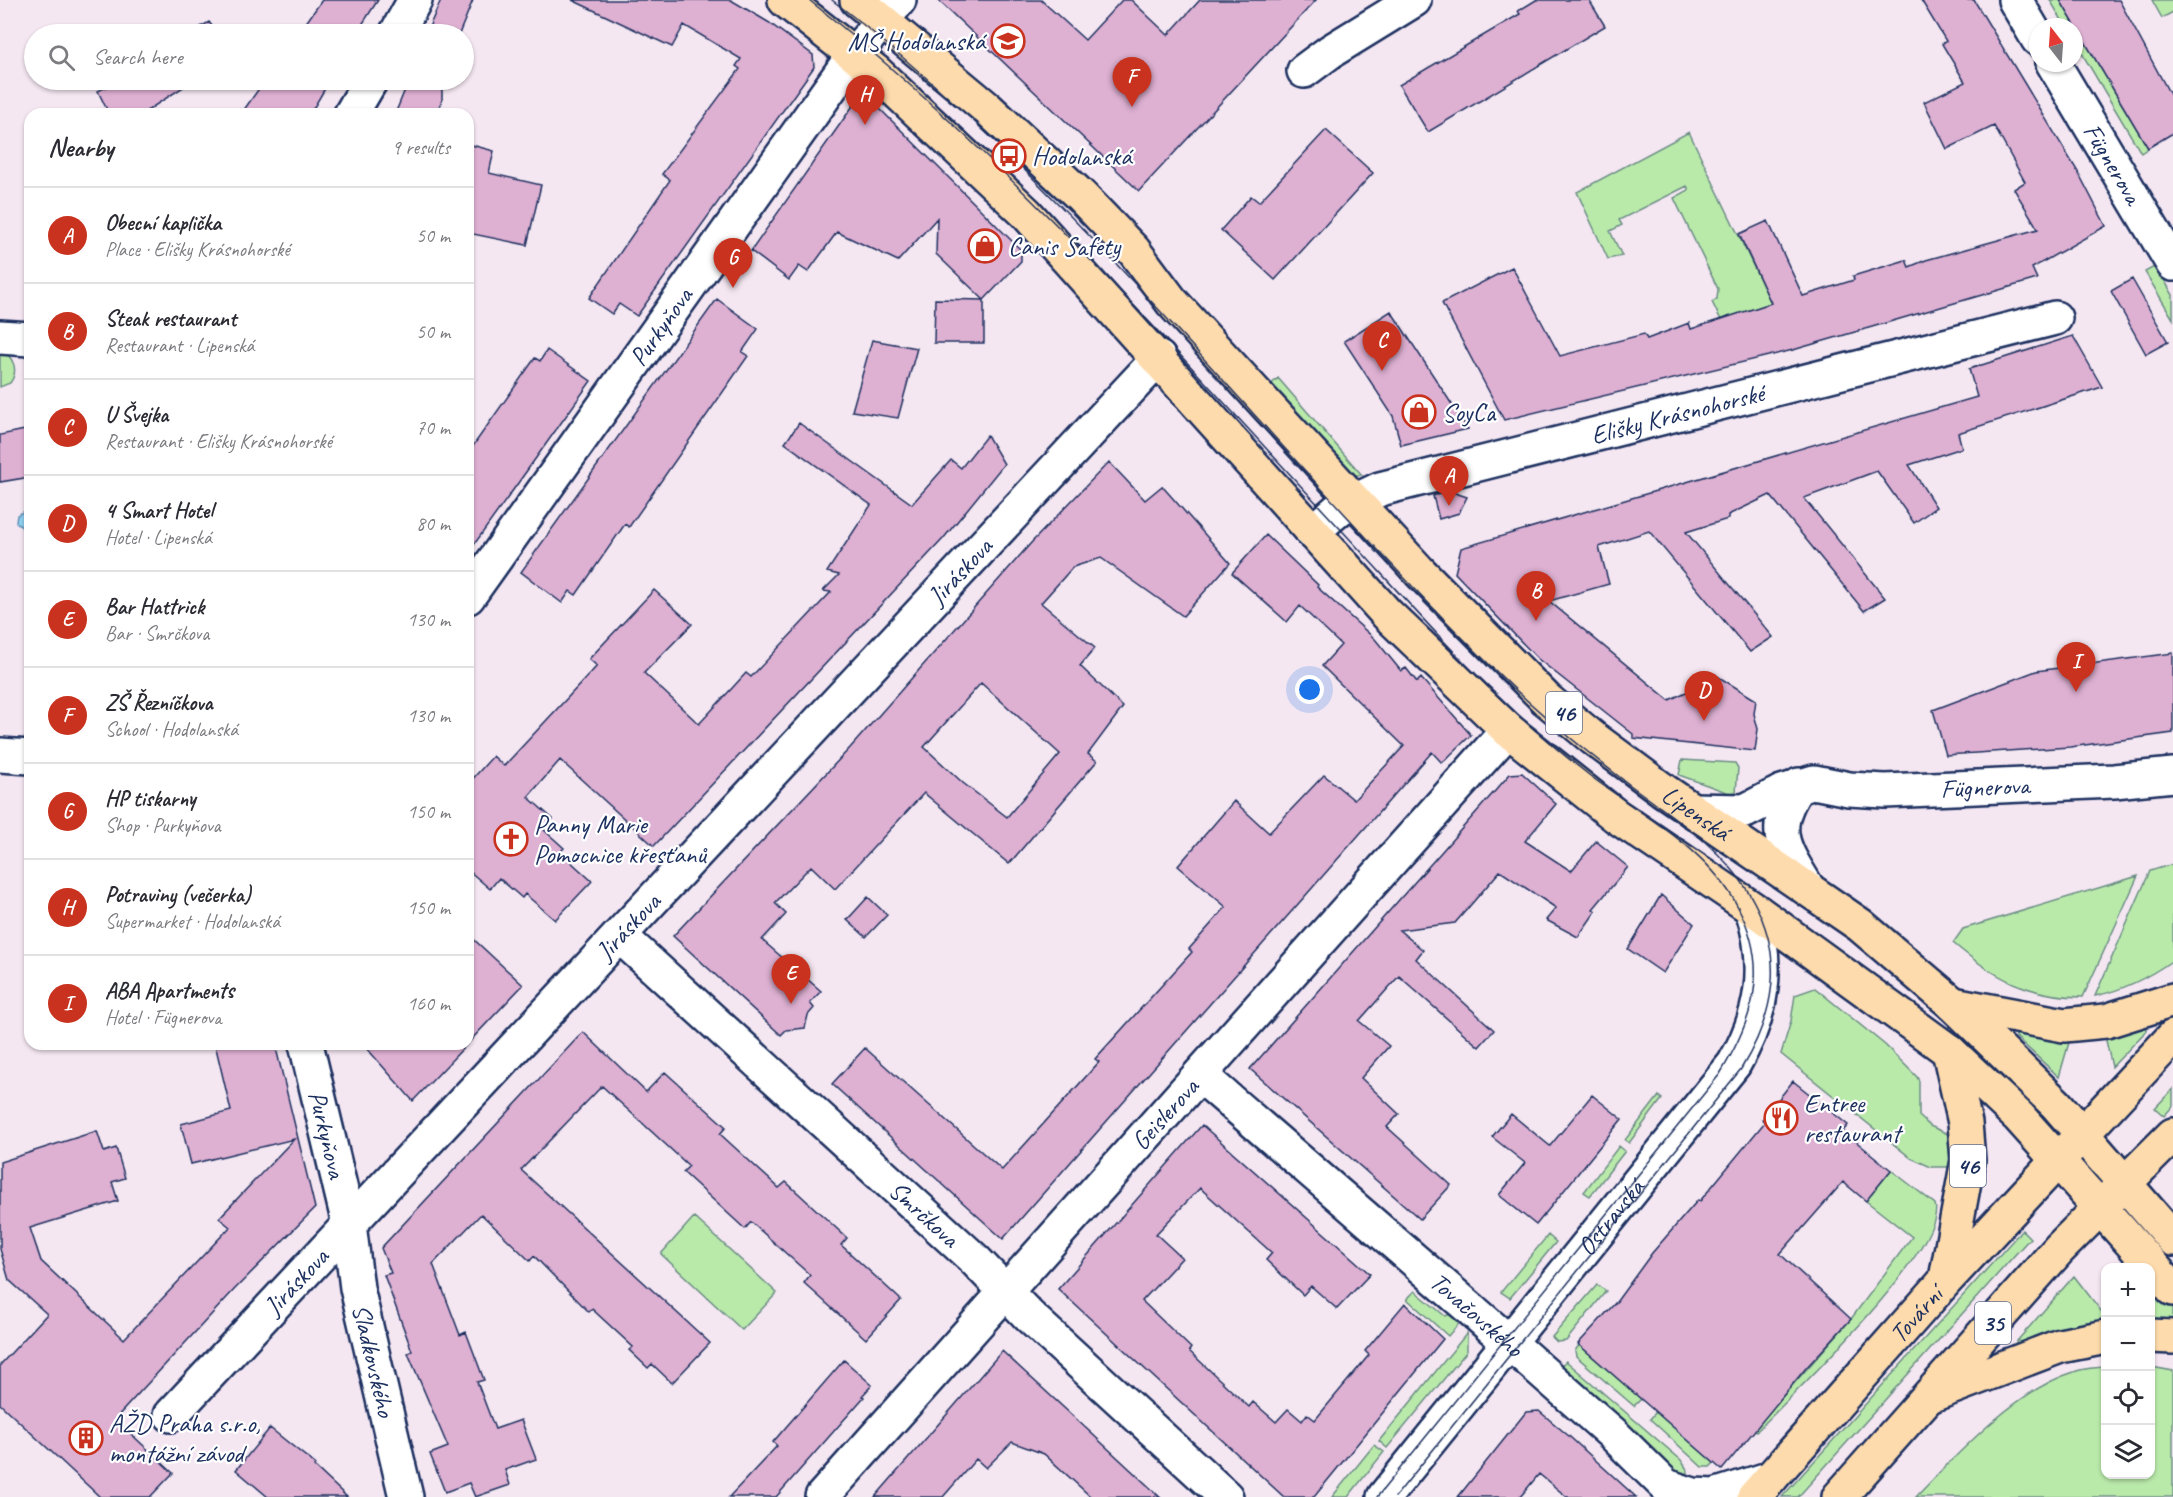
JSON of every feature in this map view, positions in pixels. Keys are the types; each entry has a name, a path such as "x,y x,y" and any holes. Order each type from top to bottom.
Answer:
{"main road":[{"name":"46","path":"785,0 876,72 933,123 1026,213 1159,358 1312,532"},
{"name":"Lipenská","path":"857,0 890,10 988,109 1082,196 1134,251 1172,302 1426,579 1546,699 1593,738 1692,810 1808,887 1860,925 1953,1004 2056,1104 2082,1133"},
{"name":"Lipenská","path":"1312,532 1387,614 1508,730 1616,816 1752,909"},
{"name":"46","path":"1752,909 1949,1051 1965,1123 1968,1160 1946,1280"},
{"path":"1953,1004 2064,1025 2106,1021 2173,1000"},
{"name":"35","path":"2082,1133 2173,1037"},
{"path":"1949,1051 2019,1118 2173,1289"},
{"name":"46","path":"2082,1133 2124,1184"},
{"name":"Tovární","path":"1762,1488 1946,1280 2082,1133"},
{"name":"35","path":"1839,1497 2059,1249 2173,1135"},
{"path":"2124,1184 2173,1239"},
{"path":"2155,1336 2173,1337"},
{"path":"1927,1396 2060,1346 2101,1338"}],"street":[{"path":"402,24 415,0"},
{"path":"1305,71 1331,51 1414,0"},
{"path":"2015,0 2029,24"},
{"name":"Purkyňova","path":"474,589 853,56 890,10"},
{"name":"Fügnerova","path":"2058,72 2173,264"},
{"path":"355,108 365,90"},
{"name":"Elišky Krásnohorské","path":"1312,532 1354,500 1380,489 2055,318"},
{"path":"0,337 24,339"},
{"name":"Jiráskova","path":"171,1415 1159,358"},
{"name":"Geislerova","path":"822,1497 1508,730"},
{"path":"0,755 24,757"},
{"name":"Fügnerova","path":"1692,810 1744,811 1799,785 1814,782 1849,789 1885,791 2114,781 2173,775"},
{"path":"1799,785 1784,810 1781,837 1791,862 1808,887"},
{"name":"Ostravská","path":"1384,1497 1511,1344 1677,1137 1743,1049 1761,1002 1763,979 1763,955 1752,909"},
{"name":"Smrčkova","path":"620,936 975,1260 1029,1316 1226,1497"},
{"name":"Purkyňova","path":"307,1050 349,1224"},
{"name":"Tovačovského","path":"1200,1075 1511,1344 1666,1486 1681,1492 1714,1496 1762,1488"},
{"name":"Sladkovského","path":"349,1224 357,1288 406,1497"}],"green space":[{"path":"2050,0 2060,0 2071,18 2061,18"},
{"path":"2152,0 2173,0 2173,12 2162,18"},
{"path":"2083,39 2148,148 2141,153 2083,55"},
{"path":"1689,132 1771,303 1721,320 1712,302 1717,299 1718,289 1674,198 1689,190 1687,186 1619,220 1622,225 1610,231 1622,256 1608,259 1577,192"},
{"path":"2156,266 2173,295 2173,319 2145,272"},
{"path":"0,352 12,360 14,374 10,383 0,387"},
{"path":"1278,378 1362,475 1350,475 1264,391"},
{"path":"1682,760 1735,763 1738,768 1736,792 1729,793 1679,775"},
{"path":"2173,864 2173,960 2136,982 2095,996 2150,871"},
{"path":"2138,876 2083,997 2046,993 2013,983 1983,966 1953,943 1963,929"},
{"path":"1815,988 1885,1045 1917,1077 1919,1116 1930,1126 1948,1134 1953,1167 1931,1167 1911,1158 1781,1054 1791,1021 1795,995"},
{"path":"2146,1025 2147,1030 2112,1067 2105,1036"},
{"path":"2015,1031 2070,1039 2059,1077 2016,1037"},
{"path":"2173,1089 2173,1106 2164,1116 2155,1108"},
{"path":"1659,1096 1662,1099 1629,1143 1625,1140"},
{"path":"1619,1146 1625,1151 1590,1196 1584,1192"},
{"path":"1891,1170 1935,1204 1932,1225 1917,1253 1893,1286 1831,1356 1757,1431 1754,1429 1851,1319 1912,1237 1866,1201"},
{"path":"694,1217 777,1293 742,1330 661,1254"},
{"path":"2022,1230 2030,1238 1798,1497 1782,1497"},
{"path":"1548,1235 1556,1242 1510,1298 1501,1292"},
{"path":"2074,1276 2101,1311 2101,1321 2051,1333 2003,1357"},
{"path":"1597,1285 1606,1291 1566,1341 1557,1342 1552,1337"},
{"path":"2155,1287 2173,1306 2173,1322 2155,1320"},
{"path":"1415,1291 1445,1316 1452,1314 1462,1320 1448,1336 1407,1299"},
{"path":"1467,1333 1467,1351 1387,1448 1379,1441"},
{"path":"1579,1345 1641,1399 1634,1406 1576,1356 1575,1351"},
{"path":"1566,1361 1681,1460 1688,1471 1687,1480 1681,1478 1557,1369"},
{"path":"2101,1367 2101,1479 2155,1479 2155,1368 2173,1371 2173,1497 1916,1497 1969,1443 2010,1408 2052,1381 2089,1368"},
{"path":"1656,1412 1714,1463 1710,1467 1702,1467 1650,1419"},
{"path":"1374,1445 1384,1452 1348,1497 1332,1497"}],"water":[{"path":"24,512 24,529 16,522 17,515"}],"building":[{"path":"322,0 378,0 362,24 305,24"},
{"path":"441,0 473,0 463,24 430,24"},
{"path":"572,0 731,0 768,22 813,55 814,67 637,316 619,304 612,314 589,298 670,180 662,174 740,69 736,66 741,59 684,25 672,47"},
{"path":"938,0 1041,0 1085,40 1122,0 1131,0 1168,35 1200,0 1316,0 1139,191"},
{"path":"1536,0 1589,0 1605,26 1428,132 1399,85 1520,14 1518,11"},
{"path":"1921,0 1974,0 2078,172 2106,226 2032,268 2037,279 1793,350 1504,420 1442,303 1512,267 1560,356 1644,334 1647,339 1689,323 1691,329 1771,303 1739,234 1768,221 1803,296 1854,280 1853,276 1906,260 1909,267 1926,260 2038,229 2014,189 2025,182 1994,126 1947,149 1924,102 1965,82 1942,44 1946,41"},
{"path":"2060,0 2119,0 2173,100 2173,133 2148,148 2083,39 2083,18 2071,18"},
{"path":"179,90 151,108 106,108 98,91"},
{"path":"258,90 324,90 314,108 245,108"},
{"path":"405,90 442,90 442,100 439,108 397,108"},
{"path":"870,99 1021,250 1021,261 984,300 936,254 937,218 898,261 837,232 808,272 799,266 789,280 751,251 857,100"},
{"path":"1326,130 1373,173 1275,280 1221,230 1251,196 1259,202"},
{"path":"474,146 494,151 489,173 541,185 527,245 474,234"},
{"path":"2132,279 2168,342 2146,354 2111,291"},
{"path":"717,299 758,329 742,352 748,356 629,527 625,524 576,595 570,591 562,603 521,572"},
{"path":"935,299 984,300 984,343 934,343"},
{"path":"1391,311 1468,429 1401,445 1393,416 1344,341"},
{"path":"2073,336 2102,387 1958,433 1962,448 1909,465 1936,507 1914,523 1877,471 1804,498 1885,598 1864,611 1770,495 1728,515 1728,519 1686,532 1773,637 1750,652 1649,531 1599,547 1609,584 1549,601 1669,700 1686,692 1712,694 1714,674 1756,700 1754,714 1758,729 1755,751 1633,738 1633,734 1538,659 1455,573 1461,548 1977,397 1969,369"},
{"path":"872,340 917,348 898,418 852,411"},
{"path":"547,350 591,381 474,545 474,444 535,358 540,361"},
{"path":"799,423 912,504 951,460 961,468 987,435 1004,464 943,539 654,846 560,760 528,797 553,819 544,830 564,848 560,852 592,881 555,920 525,894 522,898 499,878 490,889 474,875 474,777 493,756 504,766 597,666 589,659 654,590 692,624 644,673 699,724 746,673 751,677 831,592 823,591 839,575 827,572 871,505 785,443"},
{"path":"24,430 24,478 0,482 0,435"},
{"path":"1109,462 1145,500 1162,486 1230,563 1183,616 1101,558 1073,567 1041,603 1095,648 1080,666 1123,707 1088,754 1097,761 1009,864 924,793 835,889 811,866 775,903 786,914 762,940 821,991 810,1003 814,1008 808,1015 805,1028 786,1030 781,1035 673,936 850,748 1031,543","holes":["981,683 1060,754 1007,817 963,783 924,747"]},
{"path":"1449,491 1467,497 1459,513 1439,519 1433,496"},
{"path":"1266,535 1318,585 1317,587 1375,639 1401,671 1406,668 1417,682 1421,678 1471,735 1442,763 1432,752 1003,1239 832,1084 865,1048 1002,1170 1099,1062 1095,1059 1192,952 1189,949 1226,907 1178,866 1234,801 1269,833 1324,775 1354,800 1404,746 1322,666 1341,645 1300,606 1287,622 1232,573"},
{"path":"2173,653 2173,733 2070,747 1946,755 1933,710 2036,671"},
{"path":"1522,773 1556,804 1525,841 1571,871 1596,841 1628,867 1593,909 1596,911 1578,937 1546,920 1556,908 1500,871 1455,923 1399,930 1423,950 1416,959 1494,1030 1479,1047 1399,976 1359,1021 1389,1046 1361,1078 1399,1114 1387,1127 1451,1185 1420,1219 1250,1069 1510,774"},
{"path":"1661,895 1694,924 1663,973 1628,949"},
{"path":"868,897 887,915 866,937 847,920"},
{"path":"474,940 523,985 474,1037"},
{"path":"583,1032 646,1092 665,1072 726,1127 720,1134 779,1188 786,1182 847,1238 841,1245 901,1300 866,1339 804,1283 810,1275 751,1222 745,1229 683,1172 689,1166 602,1086 521,1170 710,1343 672,1383 652,1364 648,1368 629,1350 633,1347 592,1309 589,1312 534,1256 530,1261 481,1214 433,1264 460,1335 466,1332 484,1380 477,1382 495,1429 521,1420 536,1459 505,1470 510,1485 475,1497 469,1483 445,1492 430,1454 448,1447 408,1353 412,1351 384,1275 391,1273 381,1248"},
{"path":"216,1050 276,1050 315,1208 234,1290 115,1419 173,1473 150,1497 100,1497 0,1404 0,1365 47,1314 9,1280 0,1249 0,1162 97,1131 104,1152 116,1148 125,1178 112,1182 118,1201 30,1228 41,1261 124,1339 230,1227 219,1218 294,1139 191,1164 181,1124 231,1111"},
{"path":"368,1050 461,1050 413,1101"},
{"path":"1793,1081 1848,1125 1843,1131 1891,1170 1866,1201 1843,1182 1780,1254 1851,1319 1806,1368 1722,1470 1578,1344 1617,1301 1652,1253 1698,1200 1700,1201 1765,1122 1762,1120"},
{"path":"1592,1095 1622,1119 1536,1225 1499,1195 1525,1163 1492,1137 1511,1114 1550,1146"},
{"path":"1202,1125 1370,1274 1337,1309 1311,1286 1303,1295 1266,1260 1272,1253 1200,1188 1156,1234 1182,1258 1142,1301 1191,1348 1189,1351 1249,1407 1253,1402 1276,1422 1288,1409 1302,1421 1307,1414 1315,1420 1369,1355 1365,1351 1405,1303 1443,1339 1314,1497 1284,1497 1058,1289"},
{"path":"1002,1351 1160,1497 1091,1497 1044,1454 1012,1442 986,1468 976,1459 943,1497 875,1497"},
{"path":"844,1360 872,1385 862,1396 864,1397 776,1497 729,1497 777,1446 773,1442"},
{"path":"1539,1411 1636,1497 1567,1497 1539,1474 1520,1497 1458,1497 1526,1412"},
{"path":"270,1428 315,1464 314,1466 347,1497 268,1497 236,1470"}],"tram line":[{"path":"809,0 882,60 1021,189 1153,326 1488,687 1576,765 1651,818 1709,867 1725,886 1748,929 1753,951 1754,992 1742,1033 1720,1074 1377,1497"},
{"path":"832,0 923,75 1010,156 1094,241 1337,506 1502,677 1578,744 1680,821 1714,850 1743,883 1764,924 1770,945 1772,966 1768,1008 1752,1049 1741,1069 1395,1497"}],"place":[{"name":"MŠ Hodolanská","path":"1008,41"},
{"name":"ZŠ Řezníčkova","path":"1132,107"},
{"name":"Potraviny (večerka)","path":"865,125"},
{"name":"Hodolanská","path":"1009,156"},
{"name":"Canis Safety","path":"985,246"},
{"name":"HP tiskarny","path":"733,288"},
{"name":"U Švejka","path":"1382,371"},
{"name":"SoyCa","path":"1419,412"},
{"name":"Obecní kaplička","path":"1449,506"},
{"name":"Steak restaurant","path":"1536,621"},
{"name":"ABA Apartments","path":"2076,692"},
{"name":"4 Smart Hotel","path":"1704,721"},
{"name":"Panny Marie Pomocnice křesťanů","path":"511,839"},
{"name":"Bar Hattrick","path":"791,1004"},
{"name":"Entree restaurant","path":"1781,1118"},
{"name":"AŽD Praha s.r.o, montážní závod","path":"86,1438"}]}
